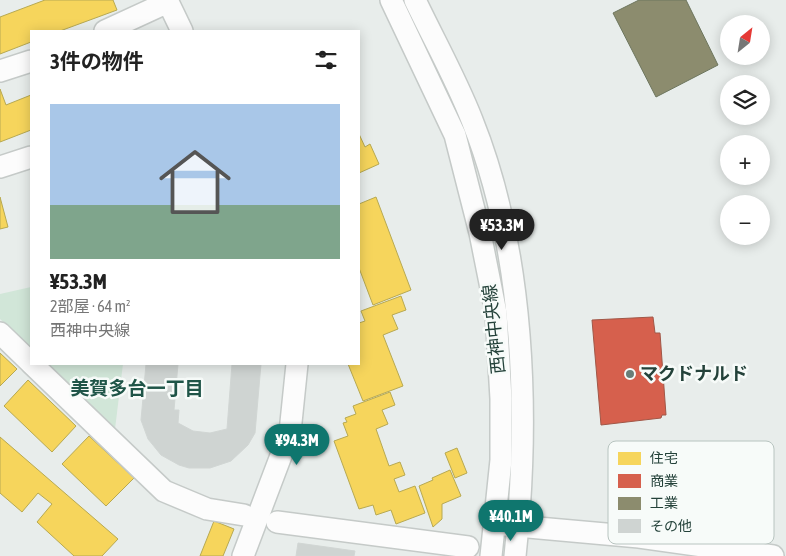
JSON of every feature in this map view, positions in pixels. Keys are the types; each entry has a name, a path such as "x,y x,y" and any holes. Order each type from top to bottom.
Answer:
{"street":[{"name":"西神中央線","path":"391,0 455,135 480,233 496,314 501,399 501,460 491,556"},
{"name":"西神中央線","path":"416,0 472,120 497,196 510,268 522,387 524,432 515,556"},
{"path":"107,30 168,2 182,30"},
{"path":"0,71 30,61"},
{"path":"0,167 30,157"},
{"path":"0,332 30,361"},
{"path":"34,365 164,491 208,510 244,515"},
{"path":"243,556 290,432 297,365"},
{"path":"277,522 468,547"},
{"path":"495,524 608,534"},
{"path":"688,544 773,556"}],"green space":[{"path":"30,287 30,348 0,319 0,294"},
{"path":"48,365 123,365 115,429"}],"building: 住宅":[{"path":"45,0 113,0 117,10 63,30 30,30 30,42 0,54 0,17"},
{"path":"0,89 6,105 30,95 30,130 0,142"},
{"path":"360,136 365,147 370,144 379,164 360,173"},
{"path":"0,197 8,227 0,229"},
{"path":"376,197 411,290 373,305 360,271 360,204"},
{"path":"401,296 406,310 392,315 398,329 383,335 403,386 363,401 348,365 360,365 360,323 365,321 361,311"},
{"path":"0,353 17,369 0,386"},
{"path":"28,380 76,426 52,452 4,406"},
{"path":"390,392 395,405 382,410 388,424 376,429 389,466 400,462 405,475 394,479 399,492 415,486 425,513 396,524 391,510 376,515 373,505 359,509 334,441 348,436 343,423 347,422 345,418 356,414 353,406"},
{"path":"89,436 134,478 106,506 62,464"},
{"path":"0,437 118,539 102,556 74,556 37,522 52,504 38,493 22,512 0,493"},
{"path":"457,448 467,473 455,478 445,453"},
{"path":"450,470 461,496 442,504 442,519 433,527 419,486"},
{"path":"214,521 234,529 223,556 200,556"}],"building: 商業":[{"name":"マクドナルド","path":"653,317 655,333 660,333 666,415 662,415 661,418 601,425 592,320"}],"building: 工業":[{"path":"639,0 686,0 718,65 656,97 613,13"}],"building: その他":[{"path":"146,365 178,365 174,410 179,410 178,423 193,431 210,433 227,429 232,365 261,365 255,433 248,445 231,461 210,468 189,468 179,465 161,455 148,439 141,420"},
{"path":"298,543 355,551 354,556 296,556"}],"place":[{"name":"マクドナルド","path":"630,374"}],"district":[{"name":"美賀多台一丁目","path":"137,388"}]}
